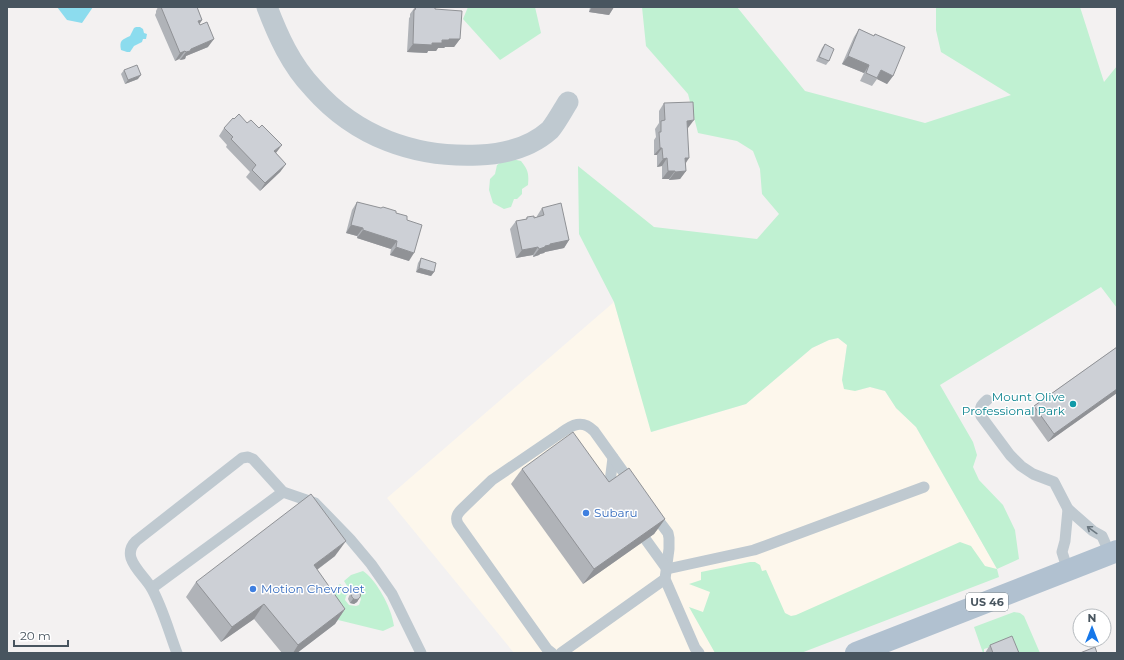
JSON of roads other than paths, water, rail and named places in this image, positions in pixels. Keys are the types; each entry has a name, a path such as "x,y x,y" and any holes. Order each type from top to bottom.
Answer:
{"main road":[{"name":"US 46","path":"856,653 1114,553"}],"street":[{"path":"267,7 278,35 293,62 322,98 342,116 353,123 382,138 404,147 436,153 463,155 488,154 514,149 538,139 550,129 568,102"}],"lane":[{"path":"987,400 981,407 981,416 1010,455 1027,470 1054,482 1068,509 1089,528 1102,536 1114,553"},
{"path":"552,653 547,649 458,524 457,515 492,480 572,426 580,424 589,426 668,533 669,550 666,574"},
{"path":"177,653 152,588 134,565 130,552 132,545 242,458 248,457 253,459 283,492 315,503 350,539 371,564 392,594 421,653"},
{"path":"609,490 613,458"},
{"path":"561,653 666,574 754,550 924,487"},
{"path":"152,588 283,492"},
{"path":"1068,509 1065,541 1062,552 1068,571"},
{"path":"646,540 666,574 696,652"}],"water":[{"path":"57,7 93,7 82,23 67,20"},
{"path":"136,27 143,29 144,33 147,34 146,39 143,39 142,42 134,46 130,52 121,50 120,44 125,38 130,36"}],"place":[{"name":"Mount Olive Professional Park","path":"1073,404"},
{"name":"Subaru","path":"586,513"},
{"name":"Motion Chevrolet","path":"253,589"}]}
